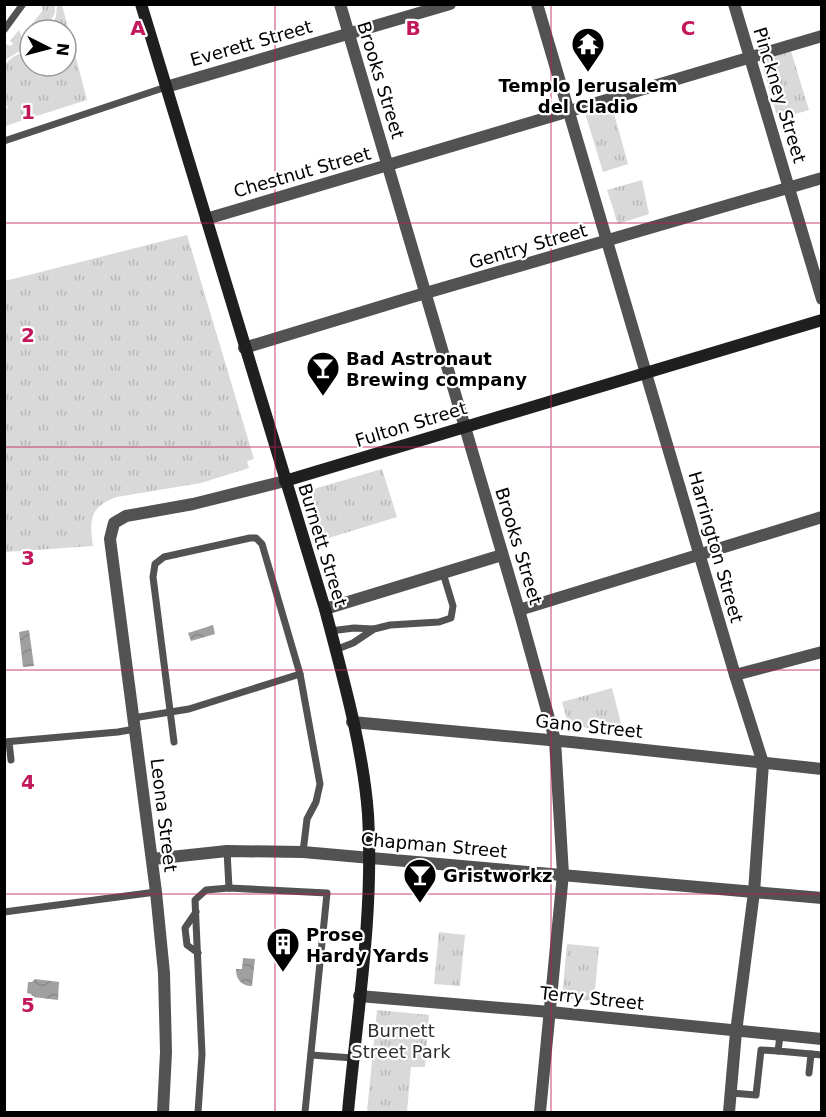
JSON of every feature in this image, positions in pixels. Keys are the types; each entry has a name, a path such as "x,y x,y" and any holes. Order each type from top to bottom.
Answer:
{"street":[{"name":"Burnett Street","path":"141,4 325,609 363,768 370,858 348,1113"},
{"name":"Brooks Street","path":"340,4 519,610 555,740 563,874 540,1113"},
{"name":"Everett Street","path":"166,87 450,4"},
{"name":"Harrington Street","path":"537,4 763,763 754,892 736,1032 729,1113"},
{"name":"Pinckney Street","path":"734,4 822,299"},
{"name":"Chestnut Street","path":"206,219 822,36"},
{"name":"Gentry Street","path":"244,348 822,178"},
{"name":"Fulton Street","path":"114,523 126,516 202,502 285,481 822,321"},
{"path":"519,610 822,518"},
{"name":"Leona Street","path":"114,523 110,539 152,859 164,984 166,1052 163,1113"},
{"path":"325,609 502,555"},
{"path":"735,675 822,652"},
{"name":"Gano Street","path":"352,722 555,740 822,769"},
{"name":"Chapman Street","path":"152,859 227,851 303,852 822,898"},
{"name":"Terry Street","path":"359,996 550,1012 822,1040"}],"lane":[{"path":"4,30 23,4"},
{"path":"4,141 166,87"},
{"path":"174,742 153,577 155,564 164,557 256,538 262,544 300,674 320,784 316,802 307,819 303,852"},
{"path":"330,630 374,629 390,625 439,622 451,618 453,606 443,573"},
{"path":"335,650 353,643 374,629"},
{"path":"11,760 7,742 118,732 170,712 189,709 300,674"},
{"path":"227,851 229,888"},
{"path":"198,1113 202,1054 195,900 206,890 229,888 327,893 305,1113"},
{"path":"4,912 156,892"},
{"path":"196,912 185,928 187,945 198,953"},
{"path":"778,1052 780,1036"},
{"path":"731,1093 756,1095 761,1050 822,1055"},
{"path":"809,1073 811,1054"},
{"path":"311,1055 353,1058"}],"green space":[{"path":"41,5 55,5 52,18 37,18 43,10"},
{"path":"57,5 62,5 65,18 56,17"},
{"path":"18,31 18,52 5,60 5,44 11,46 13,43 10,41"},
{"path":"791,51 809,110 778,119 763,69 769,67 766,59"},
{"path":"18,54 18,78 78,78 78,66 87,100 5,126 5,109 8,108 5,103 5,64"},
{"path":"609,105 613,110 628,164 603,172 585,113"},
{"path":"642,180 649,214 618,224 607,190"},
{"path":"187,235 254,459 247,461 249,468 201,483 117,497 108,501 101,505 93,515 91,529 93,546 5,552 5,281"},
{"path":"382,469 397,517 322,540 307,491"},
{"path":"612,688 623,731 569,726 562,702"},
{"path":"439,932 465,935 460,986 434,984"},
{"path":"567,944 599,947 594,1001 562,998"},
{"name":"Burnett Street Park","path":"377,1010 429,1015 425,1067 411,1067 407,1112 367,1112"},
{"path":"387,1015 414,1018 412,1034 385,1031"}],"water":[{"path":"213,625 215,634 191,641 188,633"},
{"path":"29,630 34,666 23,667 19,632"},
{"path":"243,958 255,959 252,986 242,983 237,976 236,969 242,969"},
{"path":"35,979 59,982 58,1000 33,997 27,993 28,982"}],"place":[{"name":"Templo Jerusalem del Cladio","path":"588,73"},
{"name":"Bad Astronaut Brewing company","path":"323,397"},
{"name":"Gristworkz","path":"420,904"},
{"name":"Prose Hardy Yards","path":"283,973"}]}
